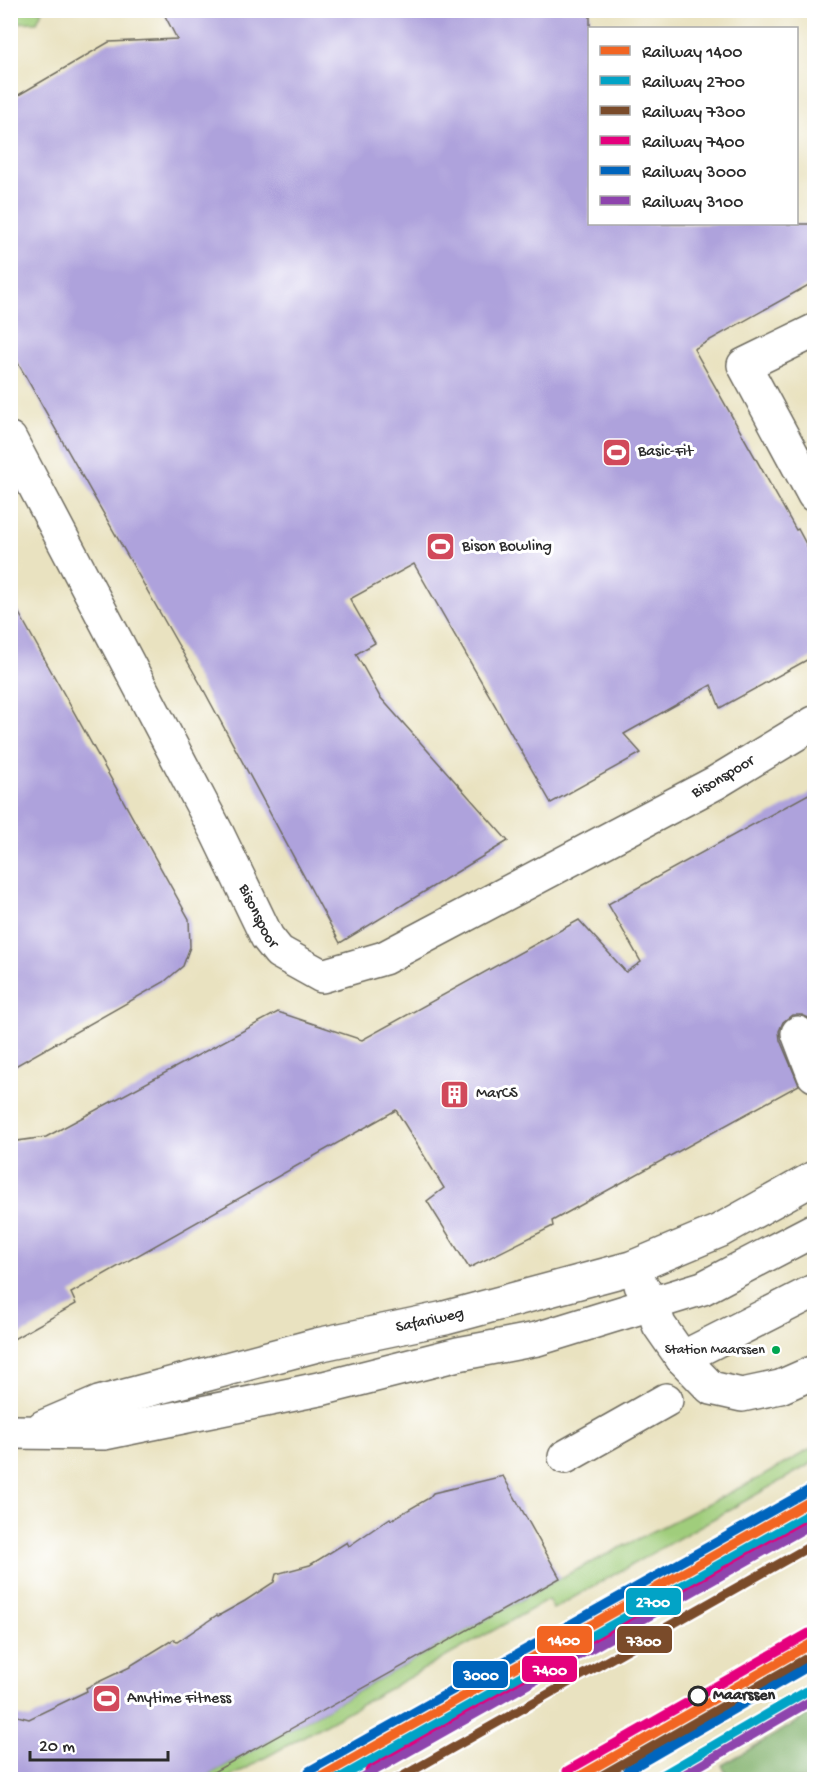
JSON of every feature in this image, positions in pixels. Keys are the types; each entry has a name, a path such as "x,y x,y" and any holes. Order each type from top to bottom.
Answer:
{"street":[{"path":"814,331 744,365 814,495"},
{"name":"Bisonspoor","path":"10,439 217,833 267,937 279,952 322,976 384,958 715,783 814,723"},
{"path":"814,1053 798,1033 814,1075"},
{"name":"Safariweg","path":"22,1432 99,1403 317,1345 445,1318 631,1268 719,1231 814,1178"},
{"name":"Safariweg","path":"22,1432 104,1433 324,1388 458,1354 537,1339 703,1288 814,1230"},
{"path":"631,1268 652,1303 658,1325 682,1358 711,1388 742,1395 780,1387 814,1372"},
{"path":"682,1358 814,1291"},
{"path":"565,1457 666,1400"}],"green space":[{"path":"11,10 42,11 37,22 11,23"},
{"path":"814,1447 814,1462 553,1609 548,1600 227,1779 201,1779 560,1578 761,1477"},
{"path":"814,1712 814,1779 730,1779 722,1765"}],"building":[{"path":"162,10 590,10 590,27 588,27 588,225 814,224 814,282 694,349 814,559 814,656 720,708 711,685 624,734 641,753 551,803 414,564 350,599 375,643 356,654 380,697 508,841 340,943 201,685 10,349 10,100 109,42 177,39"},
{"path":"10,597 189,919 190,947 183,966 164,982 10,1069"},
{"name":"MarCS","path":"814,791 814,1025 809,1018 792,1015 783,1022 779,1031 780,1040 799,1085 552,1221 553,1226 469,1268 427,1201 444,1188 396,1110 71,1293 76,1304 10,1341 10,1142 46,1137 278,1012 362,1040 579,920 626,972 641,962 608,904"},
{"path":"503,1476 560,1578 201,1779 10,1779 10,1714 29,1719 87,1691 86,1688 130,1667 174,1639 177,1642 217,1615 245,1601 274,1582 276,1574 310,1565 347,1542 349,1546 390,1518 391,1520 429,1498 433,1493"}],"rail line":[{"name":"3000","path":"309,1771 809,1490"},
{"name":"1400","path":"315,1780 814,1499"},
{"name":"2700","path":"336,1780 814,1511"},
{"name":"7400","path":"369,1771 809,1523"},
{"name":"3100","path":"358,1780 814,1523"},
{"name":"7300","path":"396,1780 814,1544"},
{"name":"7400","path":"567,1771 809,1633"},
{"name":"1400","path":"573,1780 814,1642"},
{"name":"7300","path":"594,1780 814,1654"},
{"name":"3000","path":"627,1771 809,1666"},
{"name":"2700","path":"654,1780 814,1687"},
{"name":"3100","path":"675,1780 814,1699"}],"place":[{"name":"Basic-Fit","path":"617,452"},
{"name":"Bison Bowling","path":"441,547"},
{"name":"MarCS","path":"455,1094"},
{"name":"Station Maarssen","path":"776,1350"},
{"name":"Maarssen","path":"698,1696"},
{"name":"Anytime Fitness","path":"106,1699"}]}
